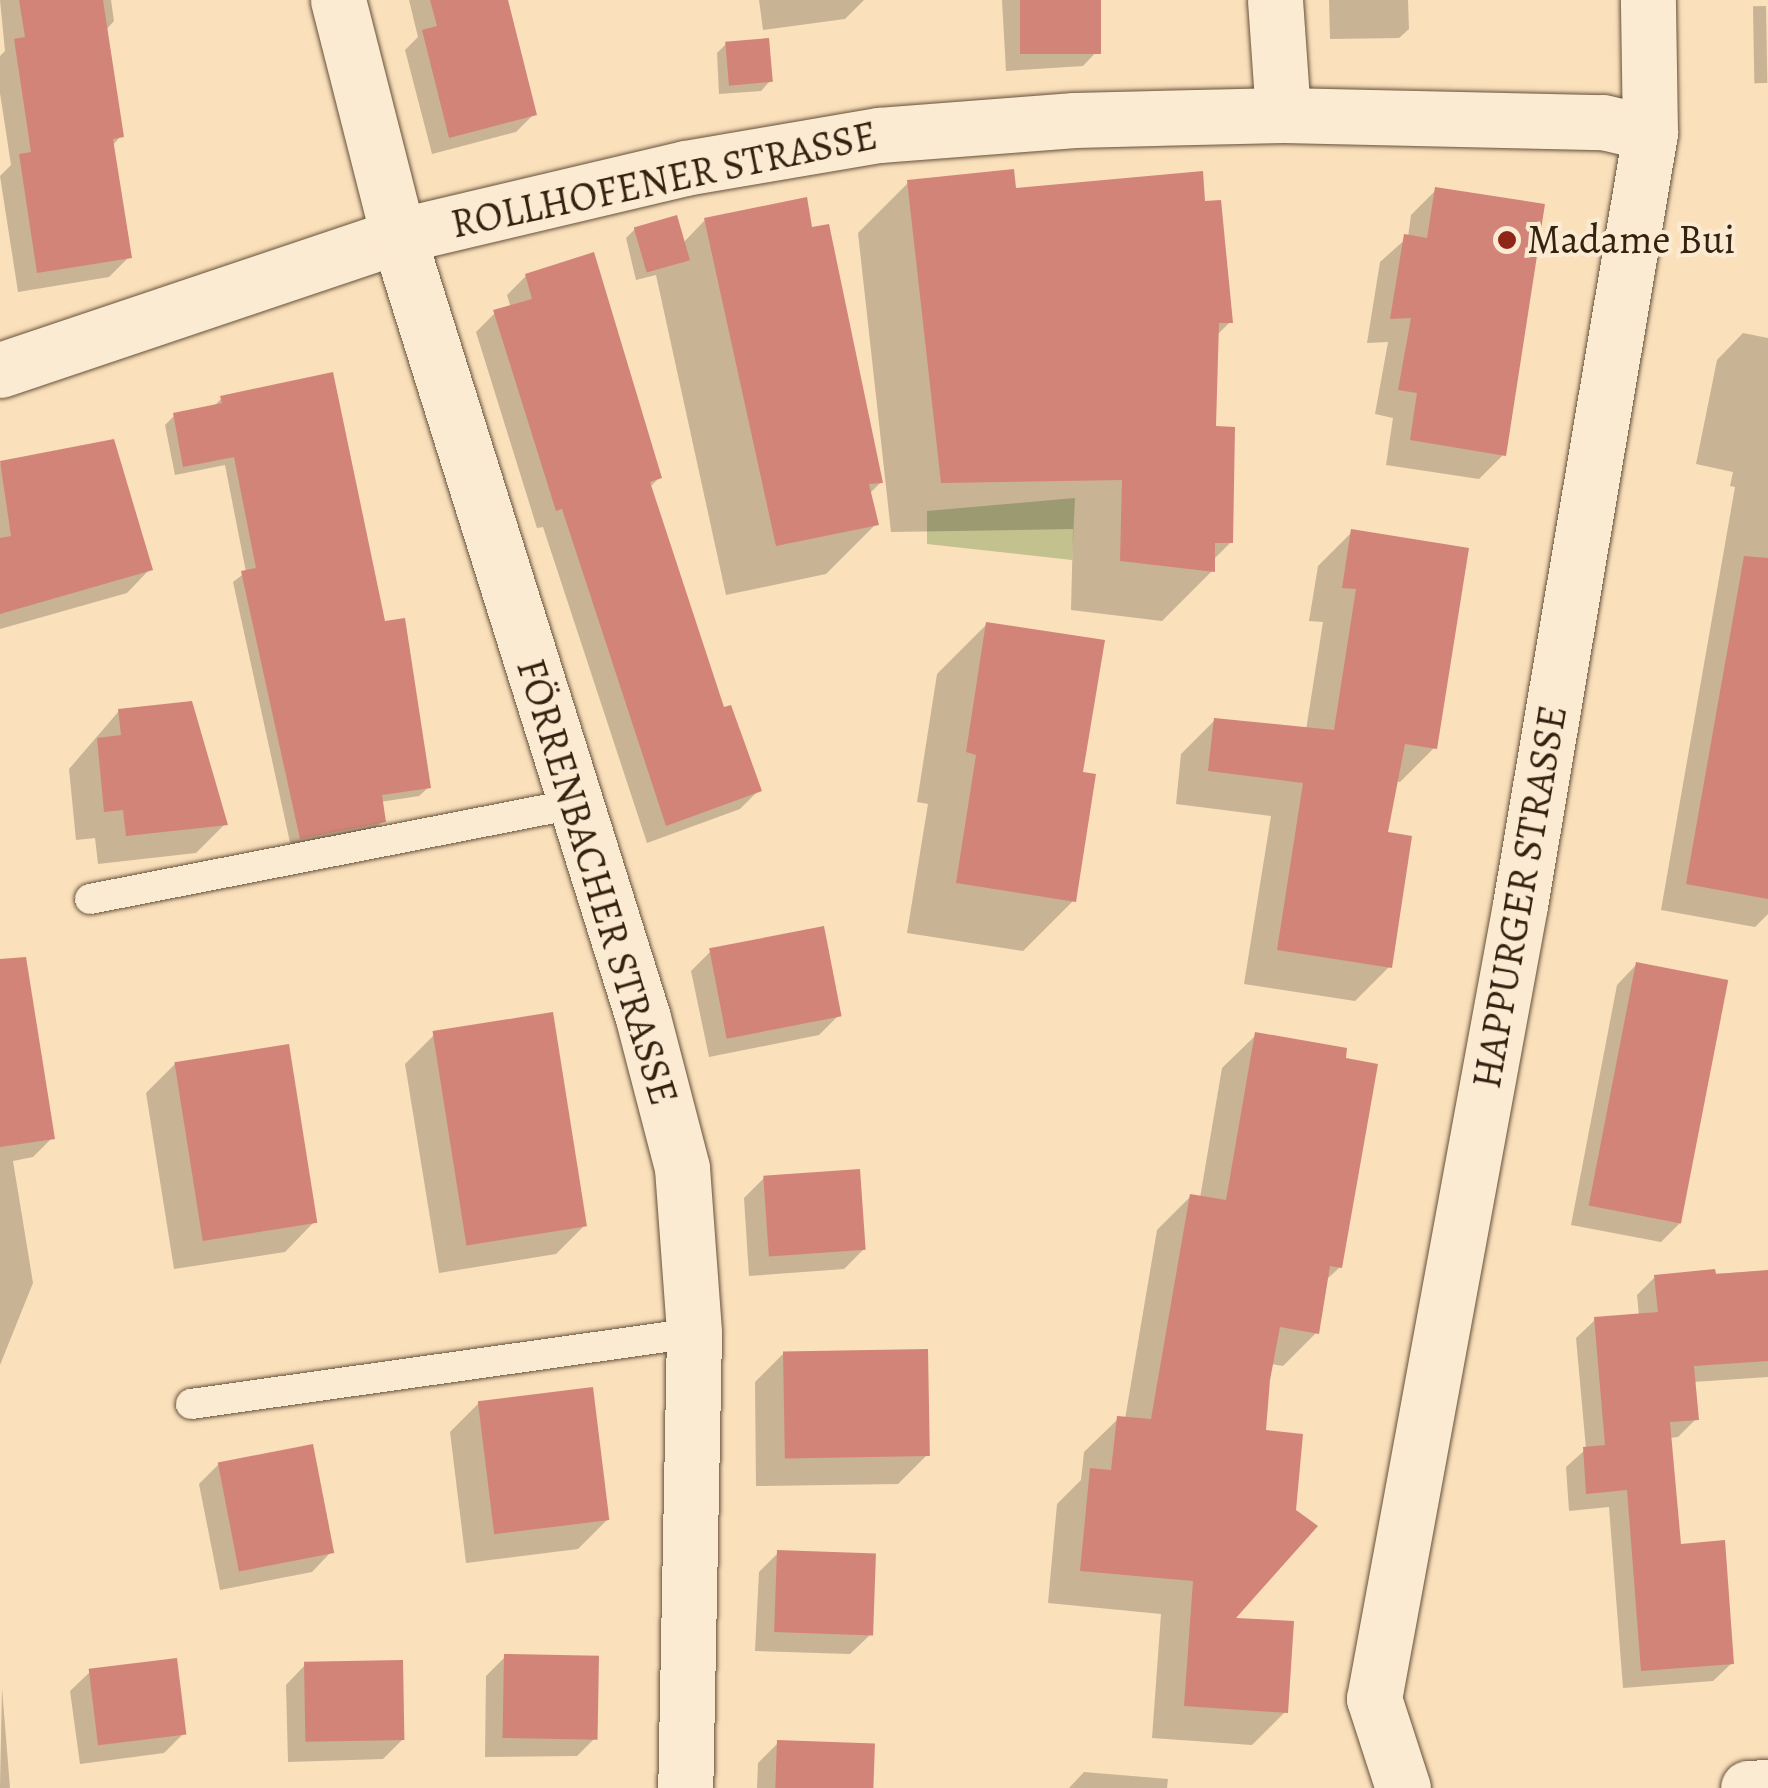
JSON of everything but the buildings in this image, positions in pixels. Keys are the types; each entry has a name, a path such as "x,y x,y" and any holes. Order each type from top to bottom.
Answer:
{"street":[{"name":"FÖRRENBACHER STRASSE","path":"338,0 398,236 644,1018 682,1168 694,1333 685,1788"},
{"path":"1276,0 1283,115"},
{"name":"HAPPURGER STRASSE","path":"1403,1788 1374,1700 1520,905 1650,133 1648,0"},
{"name":"ROLLHOFENER STRASSE","path":"0,370 398,236 685,168 879,135 1074,120 1283,115 1604,122 1650,133"},
{"path":"1748,1788 1768,1787"}],"lane":[{"path":"90,899 575,804"},
{"path":"190,1404 694,1333"}],"shaded area":[{"path":"1075,498 1072,560 927,544 927,511"}],"place":[{"name":"Madame Bui","path":"1507,240"}]}
